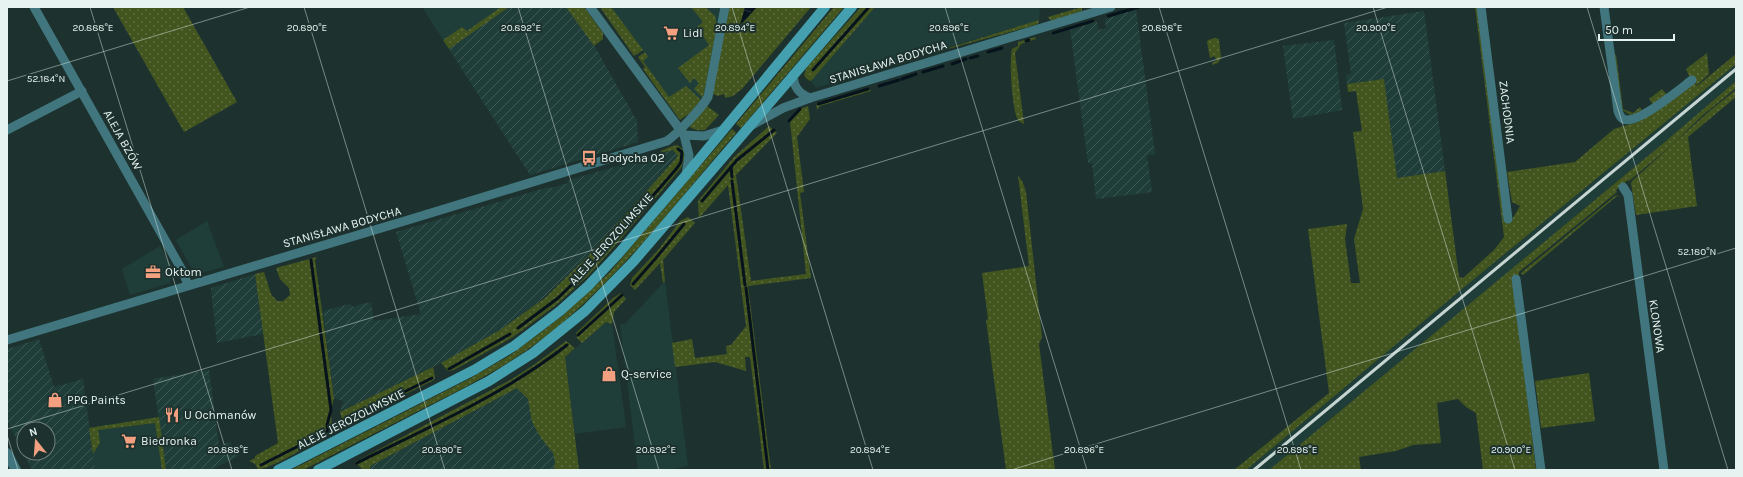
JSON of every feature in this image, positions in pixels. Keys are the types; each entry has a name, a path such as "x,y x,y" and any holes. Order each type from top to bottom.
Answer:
{"main road":[{"name":"ALEJE JEROZOLIMSKIE","path":"278,470 454,381 502,354 529,336 573,300 607,267 686,175 825,7"},
{"path":"318,470 489,381 527,357 564,330 602,296 634,261 852,7"}],"street":[{"name":"ALEJA BZÓW","path":"34,7 183,272 188,285"},
{"path":"590,7 682,133 689,155 686,175"},
{"name":"STANISŁAWA BODYCHA","path":"7,340 659,144 682,133 708,97 725,7"},
{"name":"STANISŁAWA BODYCHA","path":"748,128 783,108 810,98 1111,7"},
{"name":"ZACHODNIA","path":"1481,7 1508,219"},
{"path":"1604,7 1618,111 1621,118 1625,120 1632,120 1644,114 1692,80"},
{"path":"793,75 796,89 804,96 810,98"},
{"path":"7,130 82,91"},
{"path":"682,133 704,136 723,130"},
{"name":"KLONOWA","path":"1624,187 1628,194 1664,470"},
{"path":"1516,279 1541,470"},
{"path":"7,453 16,470"}],"shaded area":[{"path":"422,7 509,7 449,49"},
{"path":"509,7 566,7 595,47 637,121 638,142 530,175 449,49"},
{"path":"600,7 729,7 725,23 717,21 703,98 690,113 680,120 643,69 645,67 638,57 645,52 643,50 634,56"},
{"path":"875,7 1040,7 1039,20 866,72 863,69 840,76 843,79 816,88 811,81"},
{"path":"1136,9 1155,154 1147,155 1152,192 1096,199 1092,163 1088,163 1070,29 1097,21 1098,30 1106,28 1106,19"},
{"path":"1424,11 1445,171 1397,178 1384,80 1347,84 1346,75 1351,74 1344,23"},
{"path":"1334,40 1342,110 1293,119 1283,46"},
{"path":"1736,64 1736,81 1666,141 1269,470 1246,470 1468,284"},
{"path":"673,150 678,156 578,266 535,305 500,330 458,355 340,412 343,401 334,398 323,311 349,304 354,307 371,302 374,321 421,314 396,232 549,187 551,188 568,183 569,180"},
{"path":"207,221 224,267 197,274 194,272 176,240"},
{"path":"160,246 172,267 170,283 130,295 122,269"},
{"path":"255,274 263,334 217,343 211,288"},
{"path":"665,281 688,466 667,470 638,470 620,324 625,324"},
{"path":"606,322 612,324 626,427 575,434 565,357"},
{"path":"39,339 54,387 83,379 95,470 32,470 28,461 56,461 56,421 16,421 16,438 7,420 7,349"},
{"path":"565,357 579,470 370,470 370,466 444,427"},
{"path":"209,370 219,446 230,442 238,456 211,470 166,470 153,379"},
{"name":"Biedronka","path":"159,417 166,470 95,470 89,428"}],"green space":[{"path":"113,7 183,7 237,102 184,132"},
{"path":"501,7 509,7 449,49 443,40 462,27 467,31"},
{"path":"566,7 584,7 603,33 603,39 594,46"},
{"path":"600,7 611,7 643,50 634,56"},
{"path":"691,7 705,7 715,16 717,26 703,98 694,89 699,83 694,78 690,83 678,68 709,45 697,27 703,22"},
{"path":"729,7 745,7 741,25 757,7 811,7 742,89 733,96 725,98 724,94 718,96 713,94 714,80"},
{"path":"834,7 844,7 741,128 736,124"},
{"path":"861,7 875,7 811,81 808,80 804,75 807,67"},
{"path":"1082,7 1082,11 1051,21 1048,17"},
{"path":"1475,7 1478,7 1511,221 1520,206 1512,202 1507,172 1575,162 1614,129 1637,122 1694,82 1697,86 1736,54 1736,64 1468,284 1246,470 1234,470 1329,393 1308,229 1347,224 1345,239 1351,283 1360,283 1354,239 1363,209 1353,132 1362,131 1356,91 1348,92 1347,84 1384,79 1397,178 1445,171 1459,277 1463,278 1494,250 1504,237"},
{"path":"1039,20 1038,24 945,49"},
{"path":"1093,20 1095,22 1052,34 1051,32"},
{"path":"1035,37 1036,39 1021,44 1015,53 1024,124 1018,120 1015,112 1011,55 1012,49 1018,46 1018,42"},
{"path":"1215,38 1219,39 1221,58 1218,63 1212,65 1212,63 1217,60 1214,56 1210,58 1207,42 1208,40"},
{"path":"645,52 648,57 643,61 669,97 686,86 701,100 690,113 680,120 643,69 645,67 638,57"},
{"path":"1707,53 1709,74 1697,85 1691,77 1690,78 1686,69"},
{"path":"1616,54 1623,109 1633,113 1640,107 1643,112 1630,115 1621,109 1614,56"},
{"path":"1736,81 1736,88 1703,115 1672,145 1616,190 1617,192 1519,272 1519,276 1513,280 1536,470 1483,470 1476,413 1466,407 1458,399 1437,403 1441,443 1413,445 1396,451 1359,457 1361,470 1269,470 1666,141"},
{"path":"869,88 871,91 820,106 817,110 816,103"},
{"path":"1662,89 1667,95 1653,105 1649,99"},
{"path":"1736,90 1736,97 1688,137 1697,206 1636,215 1631,183 1633,180 1713,108"},
{"path":"707,106 719,115 705,130 696,130 688,125"},
{"path":"808,106 810,119 797,137 804,192 800,193 811,278 748,286 771,470 764,470 750,357 745,357 746,371 715,362 675,367 672,343 692,339 695,358 727,354 726,346 731,345 746,326 728,185 699,218 698,201 734,157 769,126 777,133 736,175 751,281 806,274 790,121 800,109"},
{"path":"732,129 736,133 648,237 602,286 551,332 506,364 457,391 303,470 291,470 469,379 512,354 561,317 609,273"},
{"path":"677,145 684,150 684,160 681,168 588,276 556,305 513,337 454,370 448,371 441,363 500,330 545,298 590,254 678,156 673,150 660,153 661,151"},
{"path":"1018,175 1026,192 1042,337 1039,344 1055,470 1006,470 986,320 988,319 982,273 1029,266"},
{"path":"1616,195 1621,197 1617,196 1523,275 1521,273"},
{"path":"688,217 695,223 663,260 665,281 663,283 660,263 635,290 630,285 632,278 659,249 680,221"},
{"path":"317,257 315,260 334,398 331,411 332,432 295,454 265,468 258,469 255,464 249,461 278,443 255,274 264,272 271,294 277,301 283,301 290,295 289,288 280,279 276,268"},
{"path":"621,293 626,299 614,312 612,324 606,322 582,343 577,338 576,333 613,298"},
{"path":"566,341 575,348 565,357 579,470 554,470 555,462 553,453 541,438 532,422 528,399 517,388 370,466 370,470 363,470 355,462 512,379"},
{"path":"433,367 435,377 434,380 345,424 343,423 340,412"},
{"path":"1589,373 1595,421 1541,428 1535,381"},
{"path":"159,417 166,470 162,470 155,423 98,430 100,443 93,454 89,428"}],"water":[{"path":"745,7 757,7 740,25"}],"waterway":[{"path":"813,70 869,7"},
{"path":"1108,16 1139,7"},
{"path":"1053,33 1093,21"},
{"path":"988,52 1002,48"},
{"path":"970,58 978,56"},
{"path":"952,64 966,59"},
{"path":"923,72 943,66"},
{"path":"902,79 916,74"},
{"path":"879,86 899,80"},
{"path":"818,104 868,89"},
{"path":"789,121 800,109"},
{"path":"702,201 737,160 774,130"},
{"path":"518,328 558,298 598,259 677,168 681,162 682,152 678,149"},
{"path":"731,167 732,177"},
{"path":"732,181 745,285"},
{"path":"633,284 684,224"},
{"path":"311,260 331,410 327,425 328,431"},
{"path":"746,288 768,470"},
{"path":"578,335 622,295"},
{"path":"449,369 510,334"},
{"path":"357,463 491,395 543,363 567,345"},
{"path":"344,422 432,378"},
{"path":"261,465 332,429"}],"railway":[{"path":"1254,470 1736,69"}],"place":[{"name":"Lidl","path":"671,33"},
{"name":"Bodycha 02","path":"589,158"},
{"name":"Oktom","path":"153,272"},
{"name":"Q-service","path":"609,374"},
{"name":"PPG Paints","path":"55,400"},
{"name":"U Ochmanów","path":"172,415"},
{"name":"Biedronka","path":"129,441"}]}
